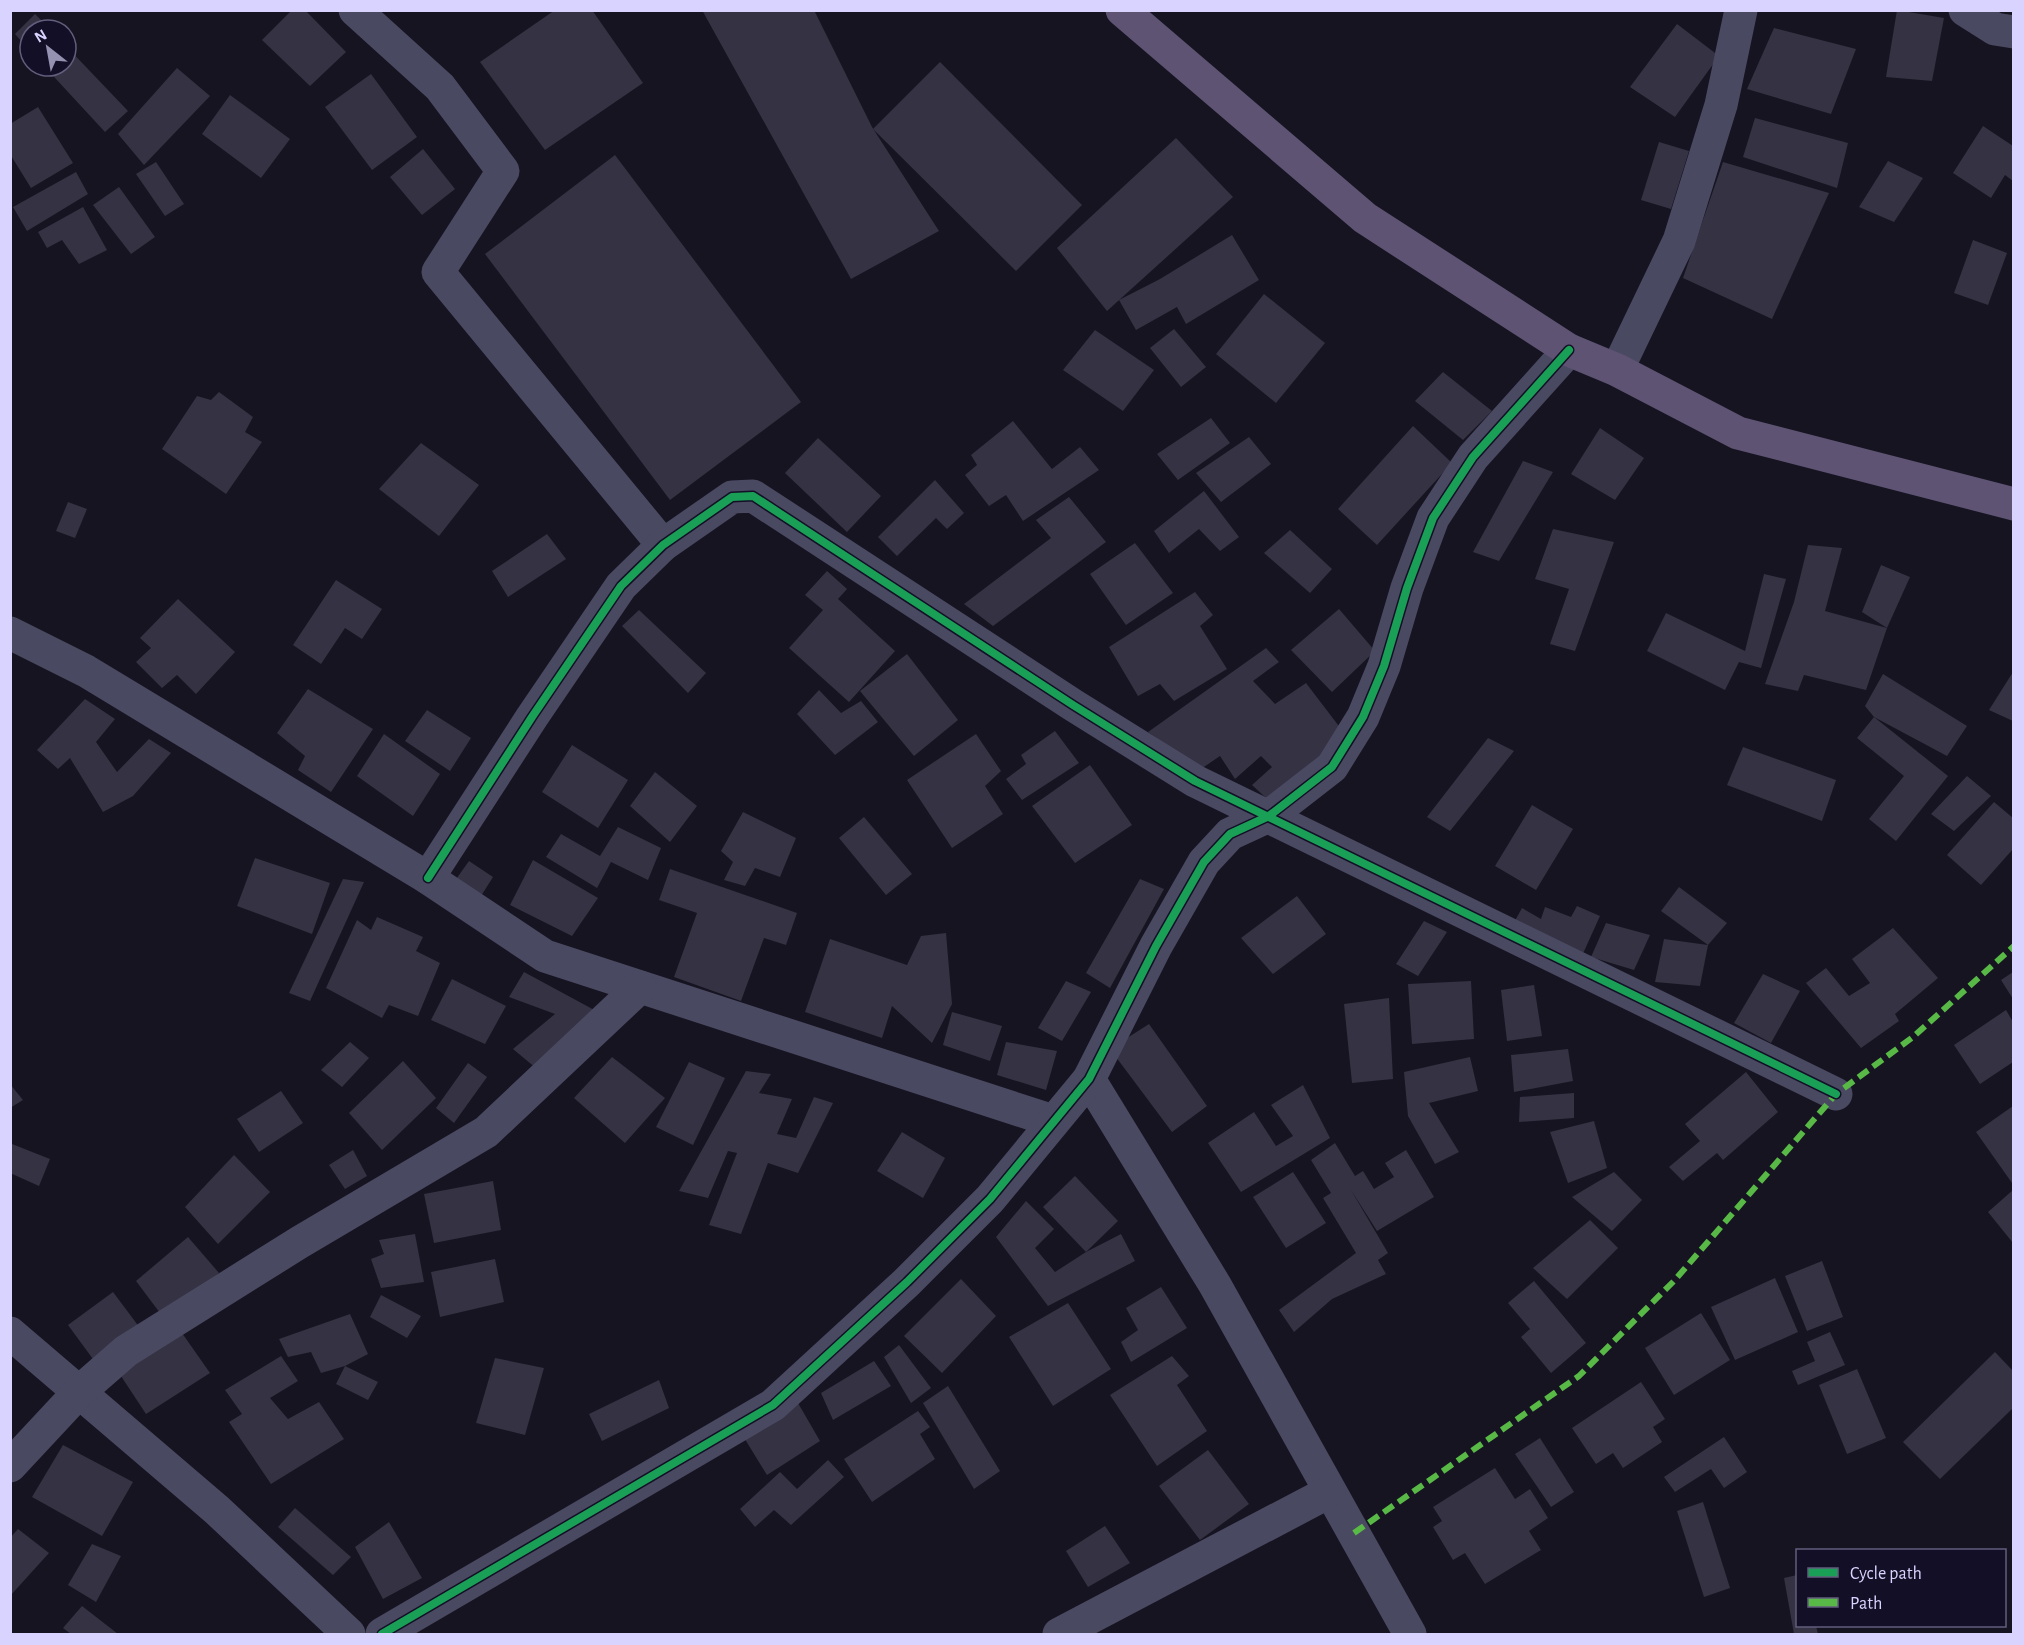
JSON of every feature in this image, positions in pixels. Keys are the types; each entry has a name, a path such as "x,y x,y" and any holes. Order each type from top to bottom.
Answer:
{"main road":[{"path":"1122,10 1365,218 1569,350 1617,370 1738,433 2013,504"}],"street":[{"path":"355,10 440,87 503,171 438,272 663,545"},
{"path":"1617,370 1679,241 1721,105 1741,10"},
{"path":"1965,10 1995,28 2013,32"},
{"path":"382,1635 773,1405 907,1282 990,1199 1089,1079 1156,945 1204,862 1230,834 1269,816 1332,767 1363,717 1384,666 1407,588 1433,518 1473,457 1569,350"},
{"path":"429,878 532,717 621,586 663,545 732,497 753,496 1073,705 1195,781 1836,1094"},
{"path":"10,633 86,671 429,878 545,956 1053,1121"},
{"path":"10,1466 79,1392 126,1352 300,1242 486,1132 640,987"},
{"path":"1089,1079 1215,1285 1410,1635"},
{"path":"10,1334 217,1510 349,1635"},
{"path":"1059,1635 1329,1492"}],"building":[{"path":"292,10 305,10 346,52 310,86 262,40"},
{"path":"555,10 592,10 643,83 545,150 480,62"},
{"path":"702,10 814,10 872,127 939,231 851,279"},
{"path":"1897,10 1944,18 1932,81 1886,77"},
{"path":"1677,24 1719,56 1675,117 1630,87"},
{"path":"1774,28 1856,49 1831,114 1747,89"},
{"path":"78,59 128,111 105,132 55,78 78,78"},
{"path":"940,62 1082,205 1016,271 873,129"},
{"path":"177,68 210,96 144,165 118,134"},
{"path":"371,74 417,137 372,170 325,107"},
{"path":"230,95 290,139 261,178 202,134"},
{"path":"38,107 73,163 31,188 10,154 10,124"},
{"path":"1755,118 1848,143 1837,188 1743,157"},
{"path":"1983,126 2013,146 2013,181 2005,175 1991,198 1953,173"},
{"path":"1176,138 1233,197 1107,311 1057,248"},
{"path":"1659,142 1689,151 1671,209 1641,200"},
{"path":"423,149 455,189 422,215 390,177"},
{"path":"615,155 801,402 670,500 485,254"},
{"path":"1888,161 1923,178 1894,222 1859,207"},
{"path":"156,162 184,204 165,216 136,174"},
{"path":"1723,162 1829,193 1772,319 1683,278"},
{"path":"76,172 88,194 27,231 13,207"},
{"path":"119,187 155,237 131,254 93,205"},
{"path":"83,207 107,250 79,264 62,240 47,248 38,232"},
{"path":"1232,235 1259,280 1186,324 1177,307 1136,330 1119,300 1160,279"},
{"path":"1973,240 2007,253 1988,305 1954,293"},
{"path":"1264,294 1325,343 1276,403 1216,354"},
{"path":"1174,329 1206,367 1181,387 1150,348"},
{"path":"1095,330 1154,370 1123,411 1063,370"},
{"path":"1443,372 1492,411 1463,440 1415,401"},
{"path":"219,392 253,417 245,432 262,442 226,494 162,449 197,396 211,400"},
{"path":"1211,418 1230,443 1178,480 1157,454"},
{"path":"1013,421 1052,469 1080,447 1099,470 1023,521 1006,495 989,506 965,475 977,465 971,455"},
{"path":"1413,426 1452,463 1377,545 1338,509"},
{"path":"1600,428 1644,458 1615,500 1571,474"},
{"path":"1249,437 1271,464 1221,502 1196,473"},
{"path":"818,438 881,496 847,532 785,473"},
{"path":"421,443 479,485 439,536 379,489"},
{"path":"1523,461 1553,472 1499,561 1473,552"},
{"path":"935,480 964,513 947,529 936,518 897,556 878,537"},
{"path":"1204,491 1239,537 1220,551 1199,529 1169,553 1154,531"},
{"path":"1069,497 1106,542 993,626 964,604 1051,538 1036,520"},
{"path":"68,502 87,509 75,538 56,531"},
{"path":"1553,529 1614,542 1575,651 1550,644 1569,589 1535,579"},
{"path":"1290,530 1332,569 1310,593 1264,553"},
{"path":"547,534 566,559 508,597 492,571"},
{"path":"1135,543 1173,593 1126,625 1090,574"},
{"path":"1808,545 1842,548 1825,611 1887,628 1866,690 1804,675 1798,691 1765,684 1794,602"},
{"path":"1881,565 1910,577 1887,628 1862,612"},
{"path":"827,571 847,589 838,599 895,651 849,702 789,648 823,610 805,595"},
{"path":"1764,574 1786,579 1761,668 1739,662 1725,690 1647,651 1666,613 1745,651"},
{"path":"336,580 382,609 362,639 345,628 321,664 293,645"},
{"path":"1195,592 1213,615 1200,626 1227,669 1174,701 1160,684 1138,696 1109,647"},
{"path":"178,599 235,652 196,694 177,675 162,688 136,662 151,648 140,638"},
{"path":"1339,609 1375,651 1332,692 1291,650"},
{"path":"639,610 706,673 688,693 622,626"},
{"path":"1266,648 1279,662 1253,681 1275,704 1306,683 1348,738 1266,798 1252,785 1272,767 1261,756 1235,779 1220,756 1201,769 1148,732"},
{"path":"907,654 958,720 914,756 860,691"},
{"path":"2013,672 2013,721 1989,710"},
{"path":"1883,674 1967,726 1947,756 1874,717 1865,706"},
{"path":"308,689 373,729 331,792 298,770 305,756 277,733"},
{"path":"819,690 841,713 861,701 878,722 835,755 797,714"},
{"path":"85,699 115,719 96,742 117,772 149,739 171,753 133,796 103,812 70,758 58,769 37,750"},
{"path":"427,710 471,738 450,771 405,741"},
{"path":"1874,717 1948,776 1896,841 1869,819 1904,776 1857,738"},
{"path":"1055,731 1079,763 1022,800 1006,779 1026,764 1021,755"},
{"path":"384,734 440,774 413,816 357,776"},
{"path":"976,734 1001,771 985,786 1003,814 952,848 907,780"},
{"path":"1488,738 1514,751 1450,831 1427,817"},
{"path":"572,745 628,780 598,828 542,792"},
{"path":"1743,747 1836,780 1822,821 1727,785"},
{"path":"1090,765 1132,825 1075,863 1032,806"},
{"path":"655,772 697,806 670,842 630,806"},
{"path":"1967,776 1991,796 1954,831 1931,814"},
{"path":"1994,802 2013,818 2013,849 1981,885 1947,855"},
{"path":"1532,805 1573,829 1536,890 1495,866"},
{"path":"743,812 796,838 780,877 755,868 745,886 724,880 733,862 721,851"},
{"path":"864,817 912,874 886,895 839,838"},
{"path":"618,827 661,848 648,880 611,862 597,888 546,857 561,834 600,856"},
{"path":"255,858 330,883 312,934 237,906"},
{"path":"533,860 598,898 572,936 510,905"},
{"path":"469,861 493,877 481,896 454,882"},
{"path":"670,869 797,913 786,945 764,938 741,1001 674,977 697,913 659,900"},
{"path":"343,879 364,882 310,1001 289,993"},
{"path":"1140,879 1164,889 1110,988 1086,973"},
{"path":"1679,887 1727,923 1708,945 1661,911"},
{"path":"1297,896 1326,934 1273,974 1241,938"},
{"path":"1577,906 1600,916 1581,958 1512,926 1522,908 1541,919 1545,907 1571,917"},
{"path":"377,917 423,937 416,951 440,963 418,1016 389,1005 382,1018 326,988 357,920 371,930"},
{"path":"1424,921 1447,932 1418,976 1396,964"},
{"path":"1606,923 1650,935 1634,970 1591,957"},
{"path":"1893,928 1938,978 1895,1014 1899,1021 1861,1048 1806,983 1826,968 1849,996 1870,983 1852,959"},
{"path":"946,933 952,1004 932,1043 892,1006 882,1038 805,1012 830,939 907,965 921,936"},
{"path":"1664,939 1708,945 1700,986 1655,982"},
{"path":"524,972 598,1012 537,1069 513,1049 555,1014 509,997"},
{"path":"2013,972 2013,999 2001,980"},
{"path":"1763,974 1800,991 1771,1043 1734,1023"},
{"path":"452,979 506,1006 485,1044 431,1020"},
{"path":"1066,981 1091,992 1062,1041 1038,1028"},
{"path":"1471,981 1474,1039 1412,1044 1408,984"},
{"path":"1534,985 1542,1036 1507,1041 1501,990"},
{"path":"1389,998 1393,1079 1352,1083 1344,1004"},
{"path":"2006,1010 2013,1022 2013,1062 1980,1084 1954,1045"},
{"path":"952,1012 1002,1026 990,1061 943,1045"},
{"path":"1149,1024 1207,1106 1172,1132 1110,1049"},
{"path":"350,1042 369,1058 342,1087 321,1070"},
{"path":"1006,1042 1057,1051 1046,1090 997,1075"},
{"path":"1568,1049 1573,1081 1514,1092 1511,1055"},
{"path":"612,1057 665,1098 625,1143 574,1098"},
{"path":"1470,1057 1478,1091 1429,1103 1459,1152 1435,1164 1408,1116 1404,1072"},
{"path":"403,1061 436,1098 382,1150 349,1113"},
{"path":"689,1062 725,1078 693,1145 656,1127"},
{"path":"468,1063 487,1077 454,1123 436,1108"},
{"path":"746,1071 771,1074 759,1093 792,1099 777,1134 796,1138 814,1097 833,1103 798,1173 768,1163 741,1234 709,1225 737,1153 728,1151 708,1198 679,1191"},
{"path":"1746,1072 1778,1112 1723,1160 1717,1153 1683,1181 1669,1167 1700,1141 1685,1124"},
{"path":"10,1084 23,1100 10,1108"},
{"path":"1303,1085 1330,1138 1241,1192 1208,1143 1254,1112 1276,1146 1293,1136 1271,1105"},
{"path":"281,1091 303,1123 259,1152 237,1119"},
{"path":"1574,1093 1574,1118 1519,1122 1520,1097"},
{"path":"2013,1106 2013,1182 2012,1183 1976,1132"},
{"path":"1594,1121 1607,1168 1568,1183 1550,1132"},
{"path":"902,1132 945,1158 923,1198 877,1171"},
{"path":"1335,1143 1355,1176 1363,1171 1374,1189 1394,1177 1385,1163 1406,1150 1434,1197 1377,1231 1351,1190 1388,1253 1378,1260 1386,1274 1332,1299 1294,1332 1279,1310 1356,1253 1323,1198 1331,1193 1311,1160"},
{"path":"12,1144 50,1159 39,1186 10,1173"},
{"path":"353,1150 367,1176 345,1189 329,1165"},
{"path":"234,1155 270,1192 218,1244 185,1207"},
{"path":"1293,1172 1326,1223 1286,1248 1253,1197"},
{"path":"1614,1172 1642,1200 1612,1231 1572,1197"},
{"path":"1075,1176 1118,1221 1086,1252 1043,1207"},
{"path":"493,1181 501,1230 434,1243 424,1194"},
{"path":"2013,1190 2013,1243 1988,1212"},
{"path":"1026,1201 1054,1229 1035,1248 1055,1272 1086,1252 1121,1234 1135,1261 1048,1306 996,1237"},
{"path":"1590,1220 1618,1248 1567,1299 1533,1268"},
{"path":"415,1234 424,1282 381,1288 371,1259 384,1254 379,1240"},
{"path":"188,1237 219,1273 163,1317 136,1281"},
{"path":"495,1259 504,1302 440,1317 431,1272"},
{"path":"1822,1261 1843,1317 1807,1331 1785,1276"},
{"path":"1775,1278 1798,1332 1735,1360 1711,1307"},
{"path":"961,1279 996,1316 942,1373 904,1336"},
{"path":"1534,1281 1586,1343 1551,1373 1521,1337 1530,1329 1508,1303"},
{"path":"1161,1287 1187,1328 1131,1362 1121,1342 1138,1330 1126,1308"},
{"path":"113,1292 146,1336 101,1370 68,1325"},
{"path":"381,1295 421,1316 407,1338 370,1317"},
{"path":"1068,1303 1111,1369 1053,1406 1009,1337"},
{"path":"1701,1313 1730,1360 1674,1395 1645,1348"},
{"path":"350,1314 368,1354 345,1366 321,1373 311,1352 288,1357 279,1339"},
{"path":"1830,1332 1845,1365 1798,1385 1792,1371 1815,1361 1807,1342"},
{"path":"182,1333 210,1373 146,1414 119,1373"},
{"path":"899,1345 931,1388 911,1403 884,1357"},
{"path":"1995,1352 2013,1371 2013,1408 1940,1479 1903,1442"},
{"path":"281,1356 298,1381 270,1398 288,1419 319,1402 344,1439 271,1484 229,1422 242,1414 225,1390"},
{"path":"1172,1356 1189,1376 1177,1385 1207,1431 1157,1466 1110,1395"},
{"path":"495,1358 544,1368 525,1435 476,1423"},
{"path":"874,1361 891,1386 833,1420 821,1393"},
{"path":"345,1366 378,1382 368,1400 336,1384"},
{"path":"1857,1369 1886,1438 1847,1454 1819,1385"},
{"path":"659,1380 669,1408 602,1441 589,1414"},
{"path":"1641,1382 1665,1419 1653,1427 1662,1442 1623,1468 1613,1453 1596,1464 1572,1428"},
{"path":"948,1386 1000,1471 974,1489 923,1403"},
{"path":"798,1403 820,1441 767,1475 743,1436"},
{"path":"918,1411 930,1427 920,1434 935,1459 872,1502 844,1459"},
{"path":"1724,1437 1747,1472 1724,1488 1711,1469 1675,1492 1664,1477"},
{"path":"1540,1438 1574,1492 1551,1507 1515,1454"},
{"path":"63,1445 133,1482 102,1536 32,1497"},
{"path":"1208,1450 1249,1504 1200,1540 1159,1486"},
{"path":"828,1460 844,1477 791,1525 774,1510 755,1527 740,1509 780,1472 797,1489"},
{"path":"1495,1468 1515,1499 1530,1489 1548,1518 1529,1531 1541,1550 1485,1584 1465,1553 1453,1560 1433,1527 1442,1521 1433,1507"},
{"path":"1703,1502 1730,1588 1704,1597 1677,1511"},
{"path":"295,1508 351,1557 333,1575 278,1527"},
{"path":"389,1522 422,1578 383,1599 355,1547"},
{"path":"1105,1526 1130,1563 1088,1587 1066,1551"},
{"path":"18,1529 49,1553 10,1596 10,1538"},
{"path":"92,1544 121,1556 96,1602 68,1585"},
{"path":"1796,1575 1796,1627 1816,1627 1818,1634 1794,1634 1784,1578"},
{"path":"82,1606 118,1634 71,1634 63,1628"}],"marked path":[{"path":"1354,1533 1579,1376 1674,1281 1836,1094 1913,1037 2014,946"}],"cycle path":[{"path":"382,1634 773,1405 907,1282 990,1199 1089,1079 1156,946 1204,862 1230,834 1269,816 1332,767 1363,717 1384,666 1407,588 1433,518 1473,457 1569,350"},
{"path":"428,878 532,717 621,586 663,545 732,497 753,496 1073,705 1195,781 1836,1094"}]}
